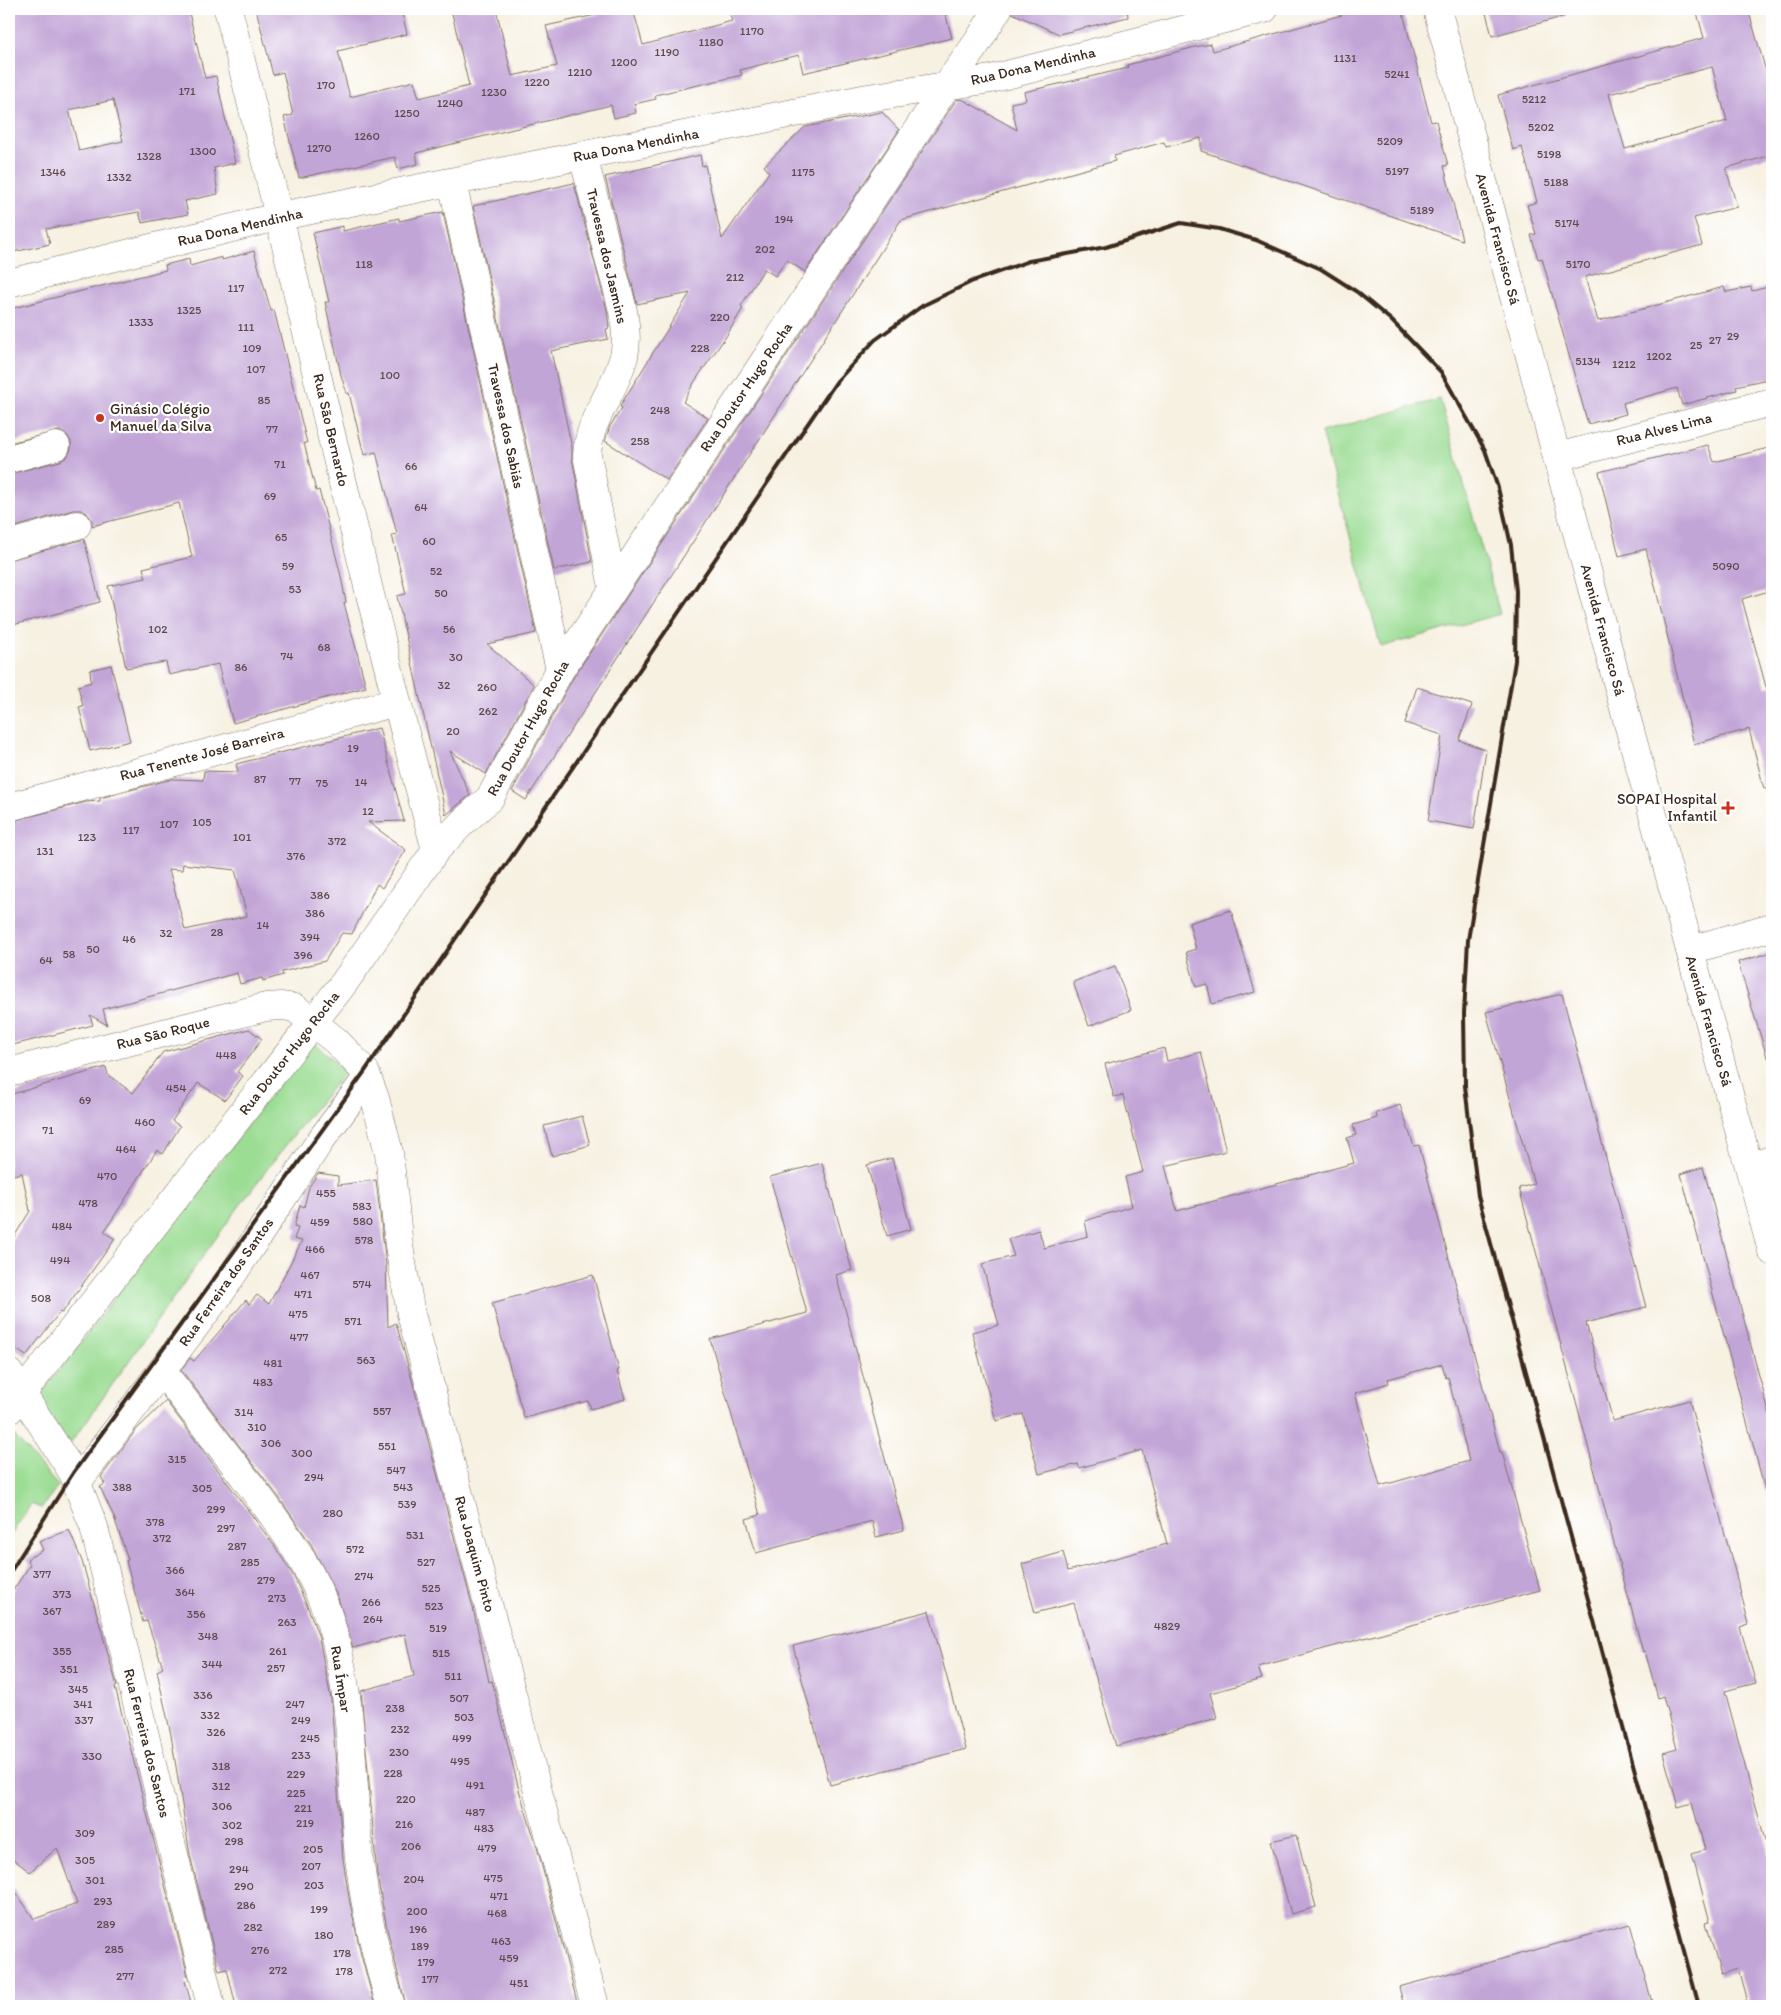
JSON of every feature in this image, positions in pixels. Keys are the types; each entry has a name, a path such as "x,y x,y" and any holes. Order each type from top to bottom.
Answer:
{"street":[{"name":"Rua São Bernardo","path":"228,9 281,216 396,702 436,850"},
{"name":"Rua Doutor Hugo Rocha","path":"13,1391 313,1023 344,983 436,850 490,798 560,670 613,587 998,9"},
{"name":"Rua Dona Mendinha","path":"9,283 281,216 868,98 991,79 1264,9"},
{"name":"Avenida Francisco Sá","path":"1437,9 1690,950 1761,1164 1772,1250"},
{"name":"Travessa dos Jasmins","path":"583,156 624,320 624,355 614,383 591,426 588,441 588,455 613,587"},
{"name":"Travessa dos Sabiás","path":"452,182 560,670"},
{"name":"Rua Alves Lima","path":"1557,457 1772,402"},
{"path":"9,459 56,446"},
{"path":"9,545 76,525"},
{"name":"Rua Tenente José Barreira","path":"9,806 396,702"},
{"path":"1690,950 1772,927"},
{"name":"Rua São Roque","path":"9,1072 266,1007 282,1006 296,1008 313,1023"},
{"path":"313,1023 336,1041 364,1071 371,1088"},
{"name":"Rua Ferreira dos Santos","path":"78,1482 221,1292 320,1141 371,1088"},
{"name":"Rua Joaquim Pinto","path":"371,1088 389,1153 400,1246 411,1314 595,2006"},
{"name":"Rua Ímpar","path":"162,1371 295,1546 324,1603 340,1658 356,1806 359,1858 379,1968 391,2006"},
{"name":"Rua Ferreira dos Santos","path":"13,1391 78,1482 94,1527 211,2006"}],"green space":[{"path":"1440,399 1500,614 1381,647 1321,432"},
{"path":"312,1041 346,1071 273,1161 238,1208 70,1444 37,1399"},
{"path":"12,1433 58,1486 41,1508 31,1504 9,1538 9,1438"}],"building":[{"path":"9,9 188,9 205,78 216,76 235,163 214,168 218,194 185,201 188,214 142,223 139,212 46,229 50,244 9,253","holes":["113,100 123,141 79,151 69,110"]},
{"path":"256,9 401,9 407,34 338,51 350,97 414,81 419,98 469,86 451,9 496,9 512,76 557,66 546,26 622,9 633,9 643,45 732,21 728,9 944,9 952,38 803,73 799,55 740,70 742,75 655,95 656,99 634,104 636,113 614,118 611,105 416,153 418,164 398,169 395,157 299,178 284,117 293,115 283,72 273,75"},
{"path":"1014,9 1127,9 1128,17 1059,34 1012,13"},
{"path":"1363,9 1402,9 1431,122 1436,121 1448,165 1444,166 1462,240 1201,151 1201,138 1166,147 1164,142 1114,156 1115,161 901,220 526,800 512,791 573,678 956,100 962,99 1017,130 1011,103 1026,100 1024,92 1128,68 1127,65 1195,47 1211,44 1213,51"},
{"path":"1485,9 1565,9 1566,16 1492,36"},
{"path":"1696,9 1748,9 1772,92 1772,155 1726,168 1737,207 1694,218 1702,245 1585,277 1598,321 1724,287 1726,292 1751,287 1752,291 1772,286 1772,378 1736,386 1737,390 1682,405 1677,388 1623,403 1626,414 1588,424 1542,258 1538,259 1531,235 1536,234 1527,205 1537,202 1522,147 1513,150 1498,95 1704,38","holes":["1712,67 1727,121 1625,149 1609,94"]},
{"path":"882,112 899,130 805,272 787,260 775,276 764,269 741,306 743,308 727,335 695,381 683,402 708,418 667,480 605,441 610,426 622,408 620,406 690,293 637,304 605,177 700,155 702,166 705,165 722,239 769,172 764,166 805,127"},
{"path":"574,183 607,310 609,328 606,329 608,339 551,351 572,448 572,458 592,562 554,570 473,206"},
{"path":"443,212 536,633 487,644 534,685 486,774 450,751 470,795 446,815 397,596 406,594 392,535 397,534 376,452 364,455 349,393 347,394 341,375 325,302 329,302 313,233 343,226 343,231 399,218 399,221"},
{"path":"254,251 271,311 274,310 307,443 304,443 316,491 319,490 340,572 346,602 344,603 366,687 233,723 218,664 169,675 166,662 126,668 108,586 146,578 143,568 192,557 179,503 92,526 92,520 87,513 81,510 73,510 9,529 9,474 60,461 67,457 71,449 71,442 67,435 59,431 9,443 9,309 166,270 165,265 189,259 190,266"},
{"path":"1708,445 1714,462 1772,447 1772,590 1742,599 1766,687 1772,685 1772,788 1764,789 1749,729 1694,744 1646,549 1619,556 1599,472"},
{"path":"84,539 100,602 9,626 9,560"},
{"path":"111,665 130,741 90,751 79,707 83,706 78,686 91,682 90,670"},
{"path":"1417,687 1472,705 1459,740 1486,750 1474,829 1428,821 1442,735 1405,723"},
{"path":"379,728 404,821 368,822 406,850 382,888 377,884 352,934 342,933 325,961 282,972 283,975 263,981 262,978 240,984 237,973 103,1009 107,1025 90,1015 93,1025 9,1046 9,822 86,802 100,801 100,798 172,779 203,780 204,771 238,772 236,764","holes":["183,864 235,870 247,916 185,930 169,869 182,870"]},
{"path":"1231,910 1255,992 1212,1004 1207,984 1196,987 1186,952 1196,949 1189,923"},
{"path":"1772,952 1772,1057 1767,1057 1738,962"},
{"path":"1115,966 1131,1010 1089,1026 1073,982"},
{"path":"1562,994 1646,1307 1586,1323 1613,1421 1689,1400 1749,1624 1740,1627 1756,1683 1725,1691 1772,1867 1772,2006 1748,2006 1738,1970 1721,1975 1706,1923 1710,1922 1692,1854 1705,1850 1692,1803 1678,1807 1663,1753 1677,1749 1663,1696 1658,1698 1645,1651 1643,1652 1519,1188 1534,1184 1486,1012"},
{"path":"249,1029 262,1039 237,1072 243,1076 225,1100 198,1083 172,1121 180,1126 163,1154 157,1150 104,1232 115,1239 62,1313 60,1312 26,1356 9,1344 9,1245 30,1211 22,1173 9,1176 9,1095 106,1067 108,1075 133,1093 163,1052"},
{"path":"1164,1048 1167,1061 1201,1052 1226,1151 1165,1166 1177,1211 1354,1163 1347,1138 1356,1135 1353,1125 1377,1118 1376,1113 1400,1105 1414,1146 1419,1145 1500,1452 1502,1452 1540,1590 1258,1667 1262,1679 1210,1693 1217,1718 1116,1746 1074,1603 1035,1613 1022,1564 1063,1552 1068,1571 1167,1544 1142,1450 1079,1468 1078,1464 1039,1474 1023,1414 996,1421 972,1332 999,1325 982,1264 1014,1256 1008,1239 1039,1230 1044,1248 1088,1236 1085,1221 1132,1206 1125,1177 1143,1172 1123,1095 1114,1097 1105,1064","holes":["1442,1364 1446,1378 1448,1377 1469,1461 1380,1486 1355,1393 1389,1383 1388,1379"]},
{"path":"582,1116 590,1145 552,1156 544,1126"},
{"path":"892,1158 911,1229 887,1236 867,1165"},
{"path":"822,1163 852,1270 836,1275 904,1530 876,1537 872,1521 756,1553 746,1519 760,1515 710,1339 807,1313 770,1177"},
{"path":"1703,1167 1772,1424 1772,1489 1765,1490 1681,1174"},
{"path":"318,1173 338,1176 338,1185 376,1180 386,1264 388,1327 396,1323 473,1608 489,1682 492,1681 519,1790 537,1847 578,2006 406,2006 387,1929 377,1875 361,1691 414,1676 405,1634 353,1648 338,1598 311,1544 277,1495 181,1370 190,1358 194,1361 246,1300 249,1304 257,1295 269,1304 302,1241 294,1239 298,1228 294,1227 300,1205 304,1207 309,1187"},
{"path":"593,1275 625,1399 591,1409 588,1401 524,1418 492,1303"},
{"path":"166,1401 274,1545 294,1577 319,1638 331,1699 343,1859 361,1955 375,2006 236,2006 227,1969 219,1971 190,1855 171,1735 157,1671 163,1668 147,1621 143,1622 126,1561 128,1560 114,1517 100,1487 105,1484 101,1477 136,1430"},
{"path":"69,1530 82,1561 117,1686 115,1687 189,1980 185,1981 192,2006 9,2006 9,1882 34,1919 77,1904 57,1848 30,1872 9,1856 9,1596 30,1565 27,1559 43,1550 39,1541"},
{"path":"929,1611 966,1749 830,1785 793,1646"},
{"path":"1296,1835 1316,1907 1291,1914 1271,1841"},
{"path":"1630,1924 1653,2006 1404,2006 1399,1987"}],"railway":[{"path":"9,1574 73,1473 365,1071 837,381 875,340 922,306 973,281 1029,261 1106,247 1181,223 1219,229 1256,240 1321,269 1357,292 1391,320 1441,372 1485,450 1498,488 1511,545 1516,591 1515,661 1468,940 1464,1013 1465,1086 1478,1196 1699,2006"}],"place":[{"name":"Ginásio Colégio Manuel da Silva","path":"100,418"},
{"name":"SOPAI Hospital Infantil","path":"1728,808"}]}
